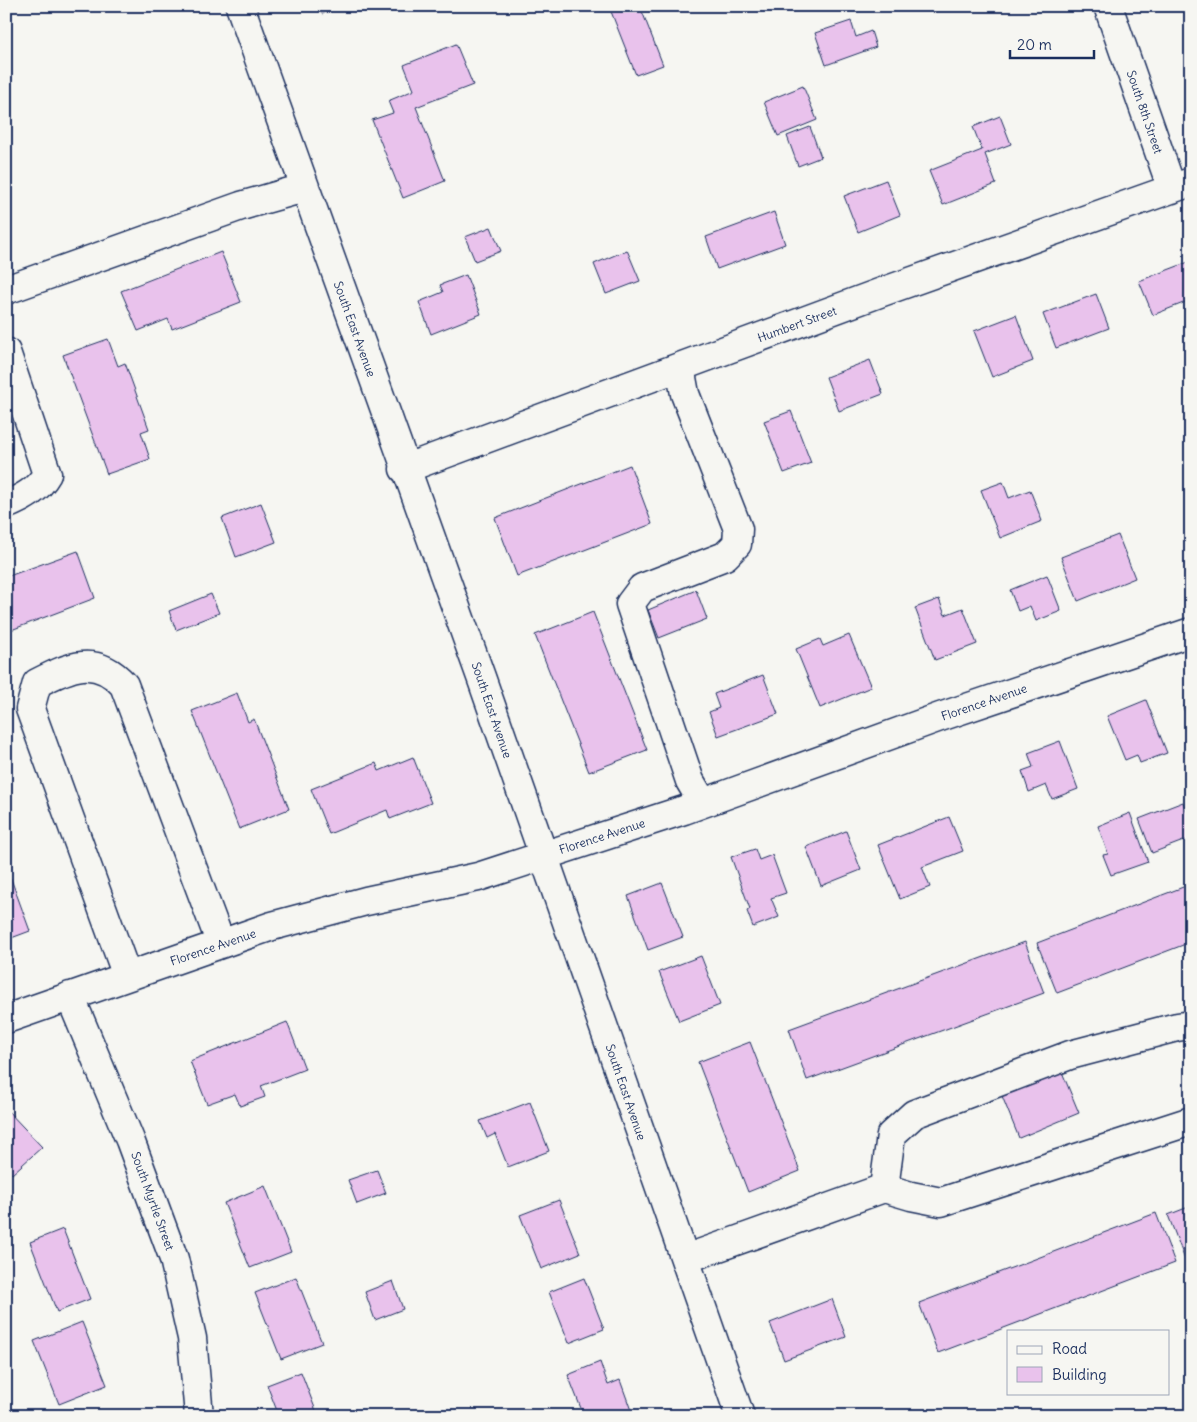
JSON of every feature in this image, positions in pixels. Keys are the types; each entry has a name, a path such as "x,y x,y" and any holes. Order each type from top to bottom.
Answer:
{"street":[{"name":"South East Avenue","path":"240,6 286,130 304,188 543,855 740,1416"},
{"name":"South 8th Street","path":"1108,6 1181,185"},
{"name":"Humbert Street","path":"404,469 1181,185"},
{"path":"6,290 241,206 304,188"},
{"path":"6,352 47,474 42,484 6,505"},
{"path":"680,367 685,394 738,529 737,544 726,556 642,588 630,604 690,781 703,803"},
{"name":"Florence Avenue","path":"6,1019 312,914 478,877 703,803 940,717 1191,632"},
{"path":"127,976 30,709 38,683 64,669 94,665 112,672 124,685 221,944"},
{"name":"South Myrtle Street","path":"70,996 130,1140 174,1259 192,1338 199,1416"},
{"path":"884,1188 891,1135 914,1114 1070,1055 1177,1027 1191,1026"},
{"path":"685,1259 884,1188 941,1202 1191,1121"}],"building":[{"path":"319,6 341,6 322,14"},
{"path":"618,6 640,6 663,65 636,75 610,9"},
{"path":"851,21 856,37 871,31 876,47 826,65 815,33"},
{"path":"456,44 473,85 416,107 445,181 403,198 372,120 393,113 388,101 414,90 404,65"},
{"path":"803,86 817,120 778,136 764,102"},
{"path":"1000,116 1011,144 985,154 996,184 943,205 929,171 982,150 973,127"},
{"path":"810,127 821,157 798,166 787,136"},
{"path":"886,180 900,215 858,232 844,196"},
{"path":"774,212 785,244 717,269 706,237"},
{"path":"491,227 501,251 475,261 465,237"},
{"path":"627,250 640,281 606,294 594,264"},
{"path":"221,252 241,302 172,329 168,319 138,331 121,291"},
{"path":"1191,261 1191,300 1153,315 1139,281"},
{"path":"466,275 481,314 431,334 419,302 443,292 440,285"},
{"path":"1096,294 1109,328 1056,348 1043,314"},
{"path":"1016,315 1033,361 992,377 974,331"},
{"path":"108,339 118,366 125,363 149,429 141,432 150,459 107,474 63,355"},
{"path":"870,360 883,394 839,411 826,377"},
{"path":"791,411 811,463 784,473 764,421"},
{"path":"630,465 652,524 517,576 495,518"},
{"path":"1003,482 1009,498 1030,490 1042,521 1000,538 981,490"},
{"path":"261,503 276,542 236,557 222,518"},
{"path":"1118,535 1135,578 1078,601 1061,557"},
{"path":"78,551 95,598 6,632 6,577"},
{"path":"1047,575 1061,611 1036,621 1030,606 1018,611 1010,590"},
{"path":"696,590 707,619 659,638 648,610"},
{"path":"211,594 219,613 176,630 169,611"},
{"path":"939,599 945,615 963,608 977,644 935,660 915,608"},
{"path":"593,612 647,750 589,772 535,635"},
{"path":"849,635 871,687 820,708 796,649 820,639 823,646"},
{"path":"763,675 778,714 718,736 709,712 719,708 714,694"},
{"path":"237,693 248,722 254,719 289,809 239,829 192,711"},
{"path":"1146,700 1167,753 1140,763 1137,755 1125,760 1107,716"},
{"path":"1191,704 1191,726 1190,727 1183,707"},
{"path":"1060,741 1078,789 1052,799 1046,785 1029,792 1022,771 1033,767 1028,753"},
{"path":"413,757 431,803 390,819 387,810 329,834 311,789 376,763 379,771"},
{"path":"1183,802 1191,823 1191,838 1152,853 1139,819"},
{"path":"1130,813 1148,862 1111,875 1103,855 1108,854 1098,826"},
{"path":"949,817 963,851 922,867 930,887 900,899 878,845"},
{"path":"846,831 861,870 821,886 806,847"},
{"path":"755,849 759,860 772,855 786,893 771,898 779,917 753,927 747,911 750,909 731,857"},
{"path":"11,879 30,931 6,940 6,881"},
{"path":"662,883 683,937 648,950 628,896"},
{"path":"1191,884 1191,942 1057,993 1037,943"},
{"path":"1025,942 1044,993 807,1080 789,1029"},
{"path":"701,956 720,1005 679,1021 659,972"},
{"path":"287,1022 305,1069 261,1086 265,1097 240,1106 235,1094 207,1104 190,1061"},
{"path":"750,1042 800,1171 748,1192 698,1062"},
{"path":"1062,1072 1079,1113 1019,1138 1002,1096"},
{"path":"530,1102 549,1151 508,1167 495,1134 487,1138 480,1121"},
{"path":"6,1109 42,1147 12,1174 6,1168"},
{"path":"377,1170 386,1193 357,1204 348,1180"},
{"path":"265,1186 291,1252 250,1268 224,1203"},
{"path":"559,1200 580,1253 541,1269 520,1215"},
{"path":"1191,1206 1191,1264 1187,1265 1168,1215"},
{"path":"1156,1213 1175,1263 938,1353 919,1303"},
{"path":"63,1229 90,1299 57,1312 30,1242"},
{"path":"296,1277 322,1343 281,1359 255,1293"},
{"path":"584,1278 604,1329 569,1343 549,1292"},
{"path":"393,1281 403,1309 375,1320 365,1292"},
{"path":"832,1299 846,1337 784,1360 770,1323"},
{"path":"82,1322 107,1385 59,1404 34,1341"},
{"path":"600,1362 608,1385 620,1380 633,1416 584,1416 568,1375"},
{"path":"301,1372 318,1416 279,1416 267,1385"}]}
